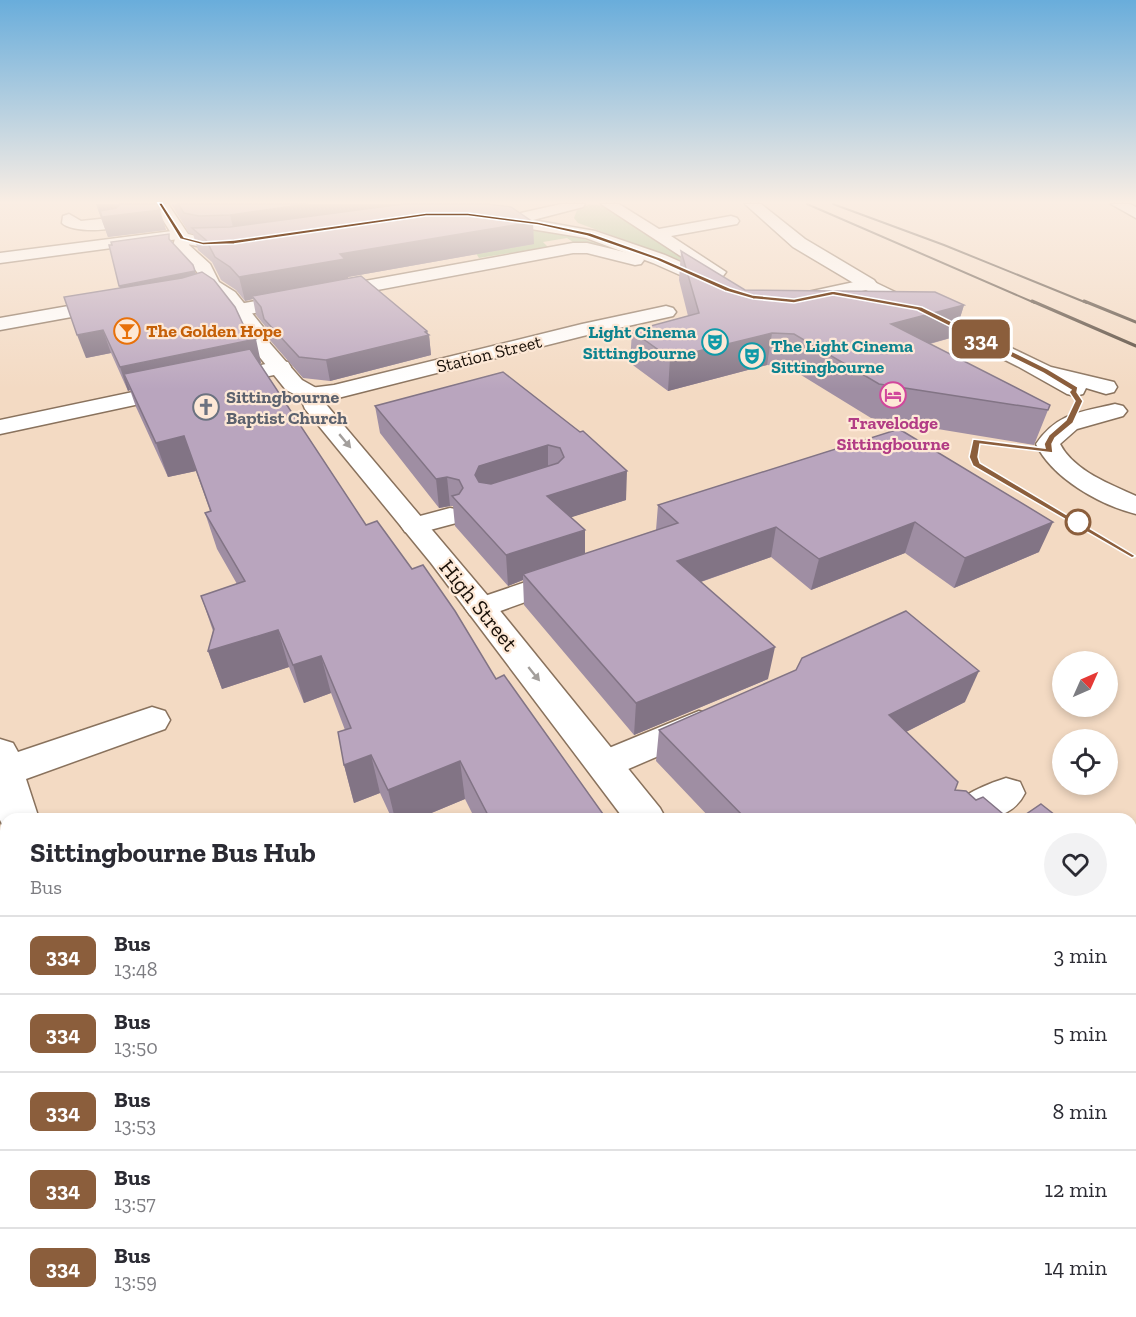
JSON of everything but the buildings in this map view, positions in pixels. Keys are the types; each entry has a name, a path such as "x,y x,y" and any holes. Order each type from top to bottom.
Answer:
{"street":[{"path":"200,265 208,277 200,288 228,296 253,327 257,341 294,385 310,394"},
{"path":"239,310 479,265"},
{"path":"673,265 736,292"},
{"path":"707,265 717,272"},
{"path":"837,265 868,284 1046,371 1124,393 1132,401 1129,408 1115,411 1075,404 1046,371"},
{"path":"773,300 794,301 868,284"},
{"path":"833,293 919,308"},
{"path":"0,324 128,302"},
{"name":"Station Street","path":"310,394 334,392 582,330 666,312"},
{"path":"0,427 280,368"},
{"path":"1106,387 1088,385 1048,444 1057,461 1068,470 1136,506"},
{"name":"High Street","path":"310,394 313,404 481,608 641,813"},
{"path":"415,526 450,516"},
{"path":"481,608 593,568"},
{"path":"604,765 733,709"},
{"path":"17,813 2,763 152,720"},
{"path":"972,813 1006,793"}],"railway":[{"path":"949,265 1035,303"},
{"path":"994,265 1087,303"},
{"path":"1032,301 1136,346"},
{"path":"1084,301 1136,322"}],"bus line":[{"name":"334","path":"672,265 710,283 753,297 794,301 833,293 919,308 1046,371 1075,389 1073,392 1079,401 1070,421 1052,437 1048,444 1050,451 976,441 974,457 977,464 1136,556"}],"place":[{"name":"The Golden Hope","path":"127,331"},
{"name":"Light Cinema Sittingbourne","path":"715,342"},
{"name":"The Light Cinema Sittingbourne","path":"752,356"},
{"name":"Travelodge Sittingbourne","path":"893,395"},
{"name":"Sittingbourne Baptist Church","path":"206,407"}]}
